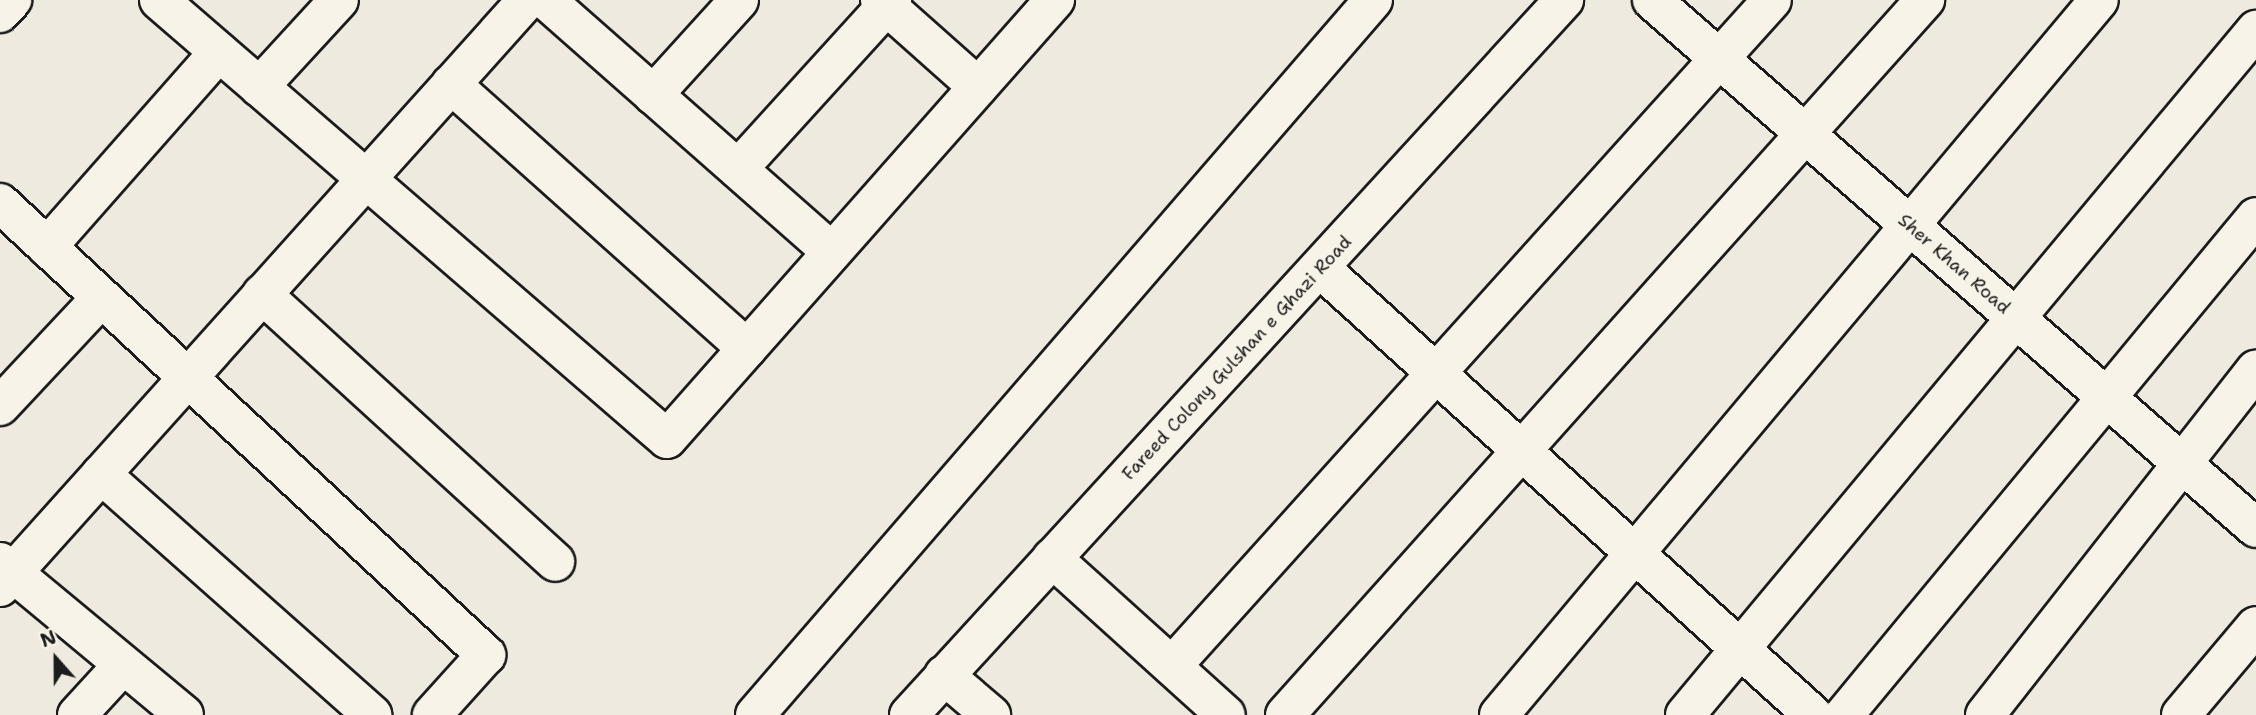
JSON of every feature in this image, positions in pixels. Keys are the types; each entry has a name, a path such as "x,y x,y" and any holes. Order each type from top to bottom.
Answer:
{"street":[{"path":"0,13 12,0"},
{"path":"259,87 339,0"},
{"path":"184,715 4,574 101,474 527,0"},
{"path":"546,0 832,252"},
{"path":"653,95 739,0"},
{"path":"173,4 219,52 667,439 1055,0"},
{"path":"755,715 1373,0"},
{"name":"Fareed Colony Gulshan e Ghazi Road","path":"909,715 1564,0"},
{"name":"Sher Khan Road","path":"1652,0 2256,528"},
{"path":"1172,666 1772,0"},
{"path":"1285,715 1925,0"},
{"path":"1499,715 2099,0"},
{"path":"738,169 886,2 978,87"},
{"path":"1685,715 2256,30"},
{"path":"47,247 219,52"},
{"path":"451,84 747,349"},
{"path":"3,213 47,247 486,655 432,715"},
{"path":"1844,715 2256,217"},
{"path":"1320,268 1814,715"},
{"path":"262,294 555,562"},
{"path":"0,406 102,298"},
{"path":"1985,715 2256,370"},
{"path":"101,474 372,715"},
{"path":"1052,558 1226,715"},
{"path":"2181,715 2256,626"},
{"path":"77,715 123,665"},
{"path":"944,675 991,715"}]}
